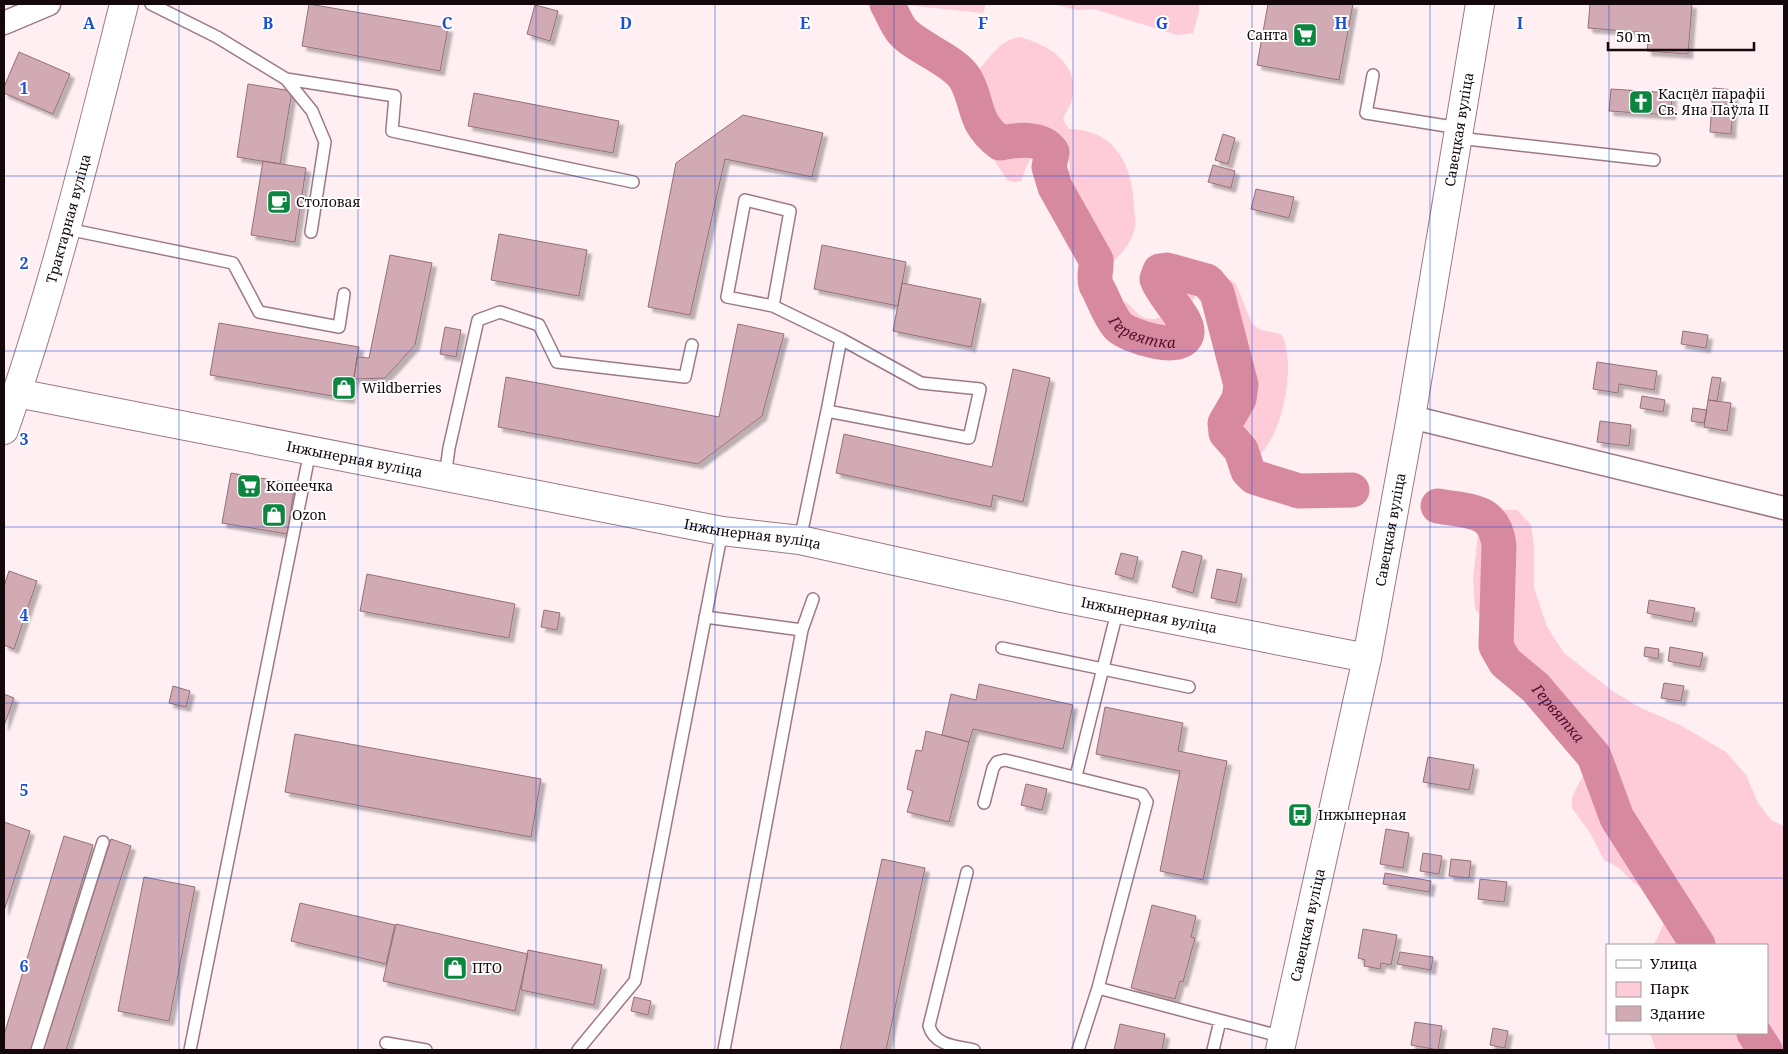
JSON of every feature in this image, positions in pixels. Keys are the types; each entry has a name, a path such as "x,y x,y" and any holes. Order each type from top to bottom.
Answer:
{"street":[{"path":"4,23 49,4"},
{"name":"Трактарная вуліца","path":"4,430 67,229 124,4"},
{"name":"Савецкая вуліца","path":"1281,1044 1367,658 1411,417 1480,4"},
{"name":"Інжынерная вуліца","path":"17,393 722,531 800,540 1118,608 1367,658"},
{"path":"1411,417 1784,508"}],"lane":[{"path":"151,4 217,37 286,79 312,111 324,142 310,232"},
{"path":"1373,75 1366,112 1458,133 1654,160"},
{"path":"286,79 395,96 392,131 633,182"},
{"path":"773,306 790,211 746,200 727,296 773,306 841,339 921,383 980,389 969,438 827,411"},
{"path":"67,229 233,263 259,312 339,327 344,294"},
{"path":"445,477 449,448 478,320 500,312 539,326 557,362 665,375 685,377 692,345"},
{"path":"800,540 841,339"},
{"path":"190,1050 310,451"},
{"path":"578,1050 635,981 722,531"},
{"path":"724,1050 802,630 812,598"},
{"path":"1076,776 1118,608"},
{"path":"705,617 802,630"},
{"path":"1002,648 1190,687"},
{"path":"984,803 993,768 997,762 1005,760 1076,776 1142,794 1147,802 1098,988 1078,1050"},
{"path":"37,1050 103,842"},
{"path":"967,872 929,1026 932,1036 941,1042 974,1050"},
{"path":"1098,988 1220,1021 1281,1044"},
{"path":"1213,1050 1220,1021"},
{"path":"386,1043 426,1050"}],"green space":[{"path":"895,4 986,4 983,13"},
{"path":"1052,4 1199,4 1199,12 1193,33 1177,35 1094,9 1077,10"},
{"path":"1019,37 1050,50 1066,65 1071,75 1073,86 1071,101 1063,120 1069,129 1098,135 1110,143 1125,164 1130,178 1135,222 1133,234 1122,252 1112,263 1100,271 1084,254 1056,215 1069,173 1070,163 1064,154 1051,146 1038,150 1028,163 1021,181 1013,182 1007,180 972,126 962,105 960,92 964,83 1002,45"},
{"path":"1198,266 1219,272 1236,284 1252,324 1261,330 1281,334 1286,346 1288,363 1287,381 1279,420 1264,450 1254,459 1234,448 1228,434 1228,382 1223,369 1221,324 1219,313 1214,304 1207,298 1196,295 1191,303 1189,324 1181,343 1157,349 1148,348 1136,339 1118,310 1120,304 1126,302 1139,315 1151,319 1160,318 1172,309 1174,304 1178,272"},
{"path":"1496,510 1517,510 1531,525 1534,546 1534,588 1547,627 1564,653 1614,692 1641,708 1680,725 1726,752 1746,775 1758,803 1771,820 1784,826 1784,1050 1656,1050 1650,1034 1768,1034 1768,944 1654,944 1667,916 1667,906 1662,897 1634,883 1619,868 1604,860 1590,833 1572,808 1572,797 1587,768 1590,756 1589,744 1584,735 1545,717 1538,704 1537,694 1520,666 1510,640 1502,632 1493,628 1475,609 1473,579 1479,525"}],"building":[{"path":"309,4 448,28 440,71 302,46"},
{"name":"Санта","path":"1268,4 1353,4 1339,80 1257,65"},
{"path":"1590,4 1692,4 1688,54 1647,51 1649,33 1588,28"},
{"path":"535,5 558,11 550,41 527,34"},
{"path":"19,52 70,74 53,114 4,93 4,87"},
{"path":"248,84 292,91 280,164 237,157"},
{"path":"1713,88 1734,90 1731,134 1710,132"},
{"name":"Касцёл парафіі Св. Яна Паўла II","path":"1611,89 1672,93 1671,115 1609,111"},
{"path":"474,93 619,121 613,153 468,126"},
{"path":"743,115 823,133 812,177 725,159 690,315 648,307 676,163"},
{"path":"1223,134 1235,138 1228,164 1215,160"},
{"name":"Столовая","path":"263,161 306,168 295,242 251,235"},
{"path":"1213,165 1235,171 1231,188 1208,182"},
{"path":"1256,189 1294,197 1289,218 1251,209"},
{"path":"499,234 587,250 579,296 491,280"},
{"path":"822,245 906,262 898,306 814,289"},
{"path":"390,255 432,263 415,345 385,378 354,379 357,357 369,358"},
{"path":"902,283 981,299 971,347 893,331"},
{"path":"219,323 359,347 350,399 210,375"},
{"path":"738,324 784,334 762,416 698,464 498,427 506,377 719,417"},
{"path":"445,327 461,330 456,357 440,354"},
{"path":"1683,331 1708,335 1706,348 1681,344"},
{"path":"1597,362 1657,371 1654,390 1619,384 1618,393 1593,389"},
{"path":"1013,369 1050,378 1023,502 993,495 991,507 836,473 844,434 992,467"},
{"path":"1712,377 1721,378 1717,401 1708,400"},
{"path":"1642,396 1665,400 1663,412 1640,408"},
{"path":"1708,400 1731,403 1727,431 1704,427"},
{"path":"1693,408 1707,410 1704,423 1691,421"},
{"path":"1600,421 1631,425 1629,446 1597,442"},
{"path":"231,473 295,484 287,534 222,523"},
{"path":"1182,551 1202,556 1193,593 1172,587"},
{"path":"1121,553 1138,557 1133,579 1115,574"},
{"path":"1217,569 1242,574 1236,603 1211,598"},
{"path":"9,571 37,581 14,649 4,645 4,586"},
{"path":"367,574 515,604 509,638 360,611"},
{"path":"1649,600 1695,608 1692,622 1647,613"},
{"path":"544,610 560,613 557,630 541,627"},
{"path":"1645,647 1659,649 1658,659 1644,656"},
{"path":"1670,647 1703,653 1700,667 1668,661"},
{"path":"1664,683 1684,686 1681,701 1661,698"},
{"path":"979,684 1073,705 1063,749 973,729 969,742 942,735 951,694 976,700"},
{"path":"173,686 190,691 186,707 169,703"},
{"path":"4,694 14,698 4,726"},
{"path":"1105,707 1183,723 1178,751 1227,761 1203,880 1160,871 1180,771 1096,754"},
{"path":"926,731 969,742 949,822 907,812 913,791 907,789 916,750 922,751"},
{"path":"295,734 541,779 531,837 285,792"},
{"path":"1428,757 1474,765 1469,790 1423,782"},
{"path":"1026,784 1047,789 1042,810 1021,805"},
{"path":"4,822 30,831 4,911"},
{"path":"1386,829 1409,833 1403,868 1380,864"},
{"path":"64,836 93,845 31,1050 4,1050 4,1035"},
{"path":"111,839 131,846 66,1050 43,1050"},
{"path":"1423,853 1442,856 1439,874 1420,871"},
{"path":"882,859 925,868 886,1050 840,1050"},
{"path":"1451,859 1471,861 1469,878 1449,876"},
{"path":"1385,873 1431,881 1429,892 1383,884"},
{"path":"144,877 195,887 169,1021 118,1011"},
{"path":"1480,879 1507,882 1504,902 1478,899"},
{"path":"300,903 395,925 386,964 291,941"},
{"path":"1152,905 1196,916 1191,937 1195,938 1183,982 1180,981 1175,999 1131,988"},
{"name":"ПТО","path":"396,924 528,954 515,1011 383,981"},
{"path":"1363,929 1397,935 1391,965 1381,963 1380,969 1364,966 1365,960 1358,958"},
{"path":"528,950 602,965 594,1005 521,990"},
{"path":"1400,952 1433,957 1431,970 1397,964"},
{"path":"634,997 651,1001 648,1015 631,1011"},
{"path":"1415,1022 1442,1026 1438,1050 1411,1045"},
{"path":"1120,1024 1165,1034 1162,1050 1114,1050"},
{"path":"1493,1028 1508,1031 1505,1048 1490,1045"}],"waterway":[{"name":"Гервятка","path":"887,4 902,31 917,43 954,66 961,73 966,80 981,121 991,135 1000,143 1021,140 1035,141 1041,143 1052,152 1049,167 1055,187 1096,260 1096,285 1118,326 1132,334 1156,341 1167,343 1184,339 1187,332 1186,326 1157,279 1160,271 1167,270 1207,281 1217,293 1241,385 1239,399 1225,423 1226,433 1241,450 1248,471 1254,477 1299,491 1352,490"},
{"name":"Гервятка","path":"1438,506 1470,511 1486,518 1492,524 1499,545 1496,646 1505,662 1536,688 1594,756 1617,818 1697,944"},
{"name":"Гервятка","path":"1755,1034 1765,1050"}],"place":[{"name":"Санта","path":"1305,35"},
{"name":"Касцёл парафіі Св. Яна Паўла II","path":"1641,102"},
{"name":"Столовая","path":"279,202"},
{"name":"Wildberries","path":"344,388"},
{"name":"Копеечка","path":"249,486"},
{"name":"Ozon","path":"274,515"},
{"name":"Інжынерная","path":"1300,815"},
{"name":"ПТО","path":"455,968"}]}
